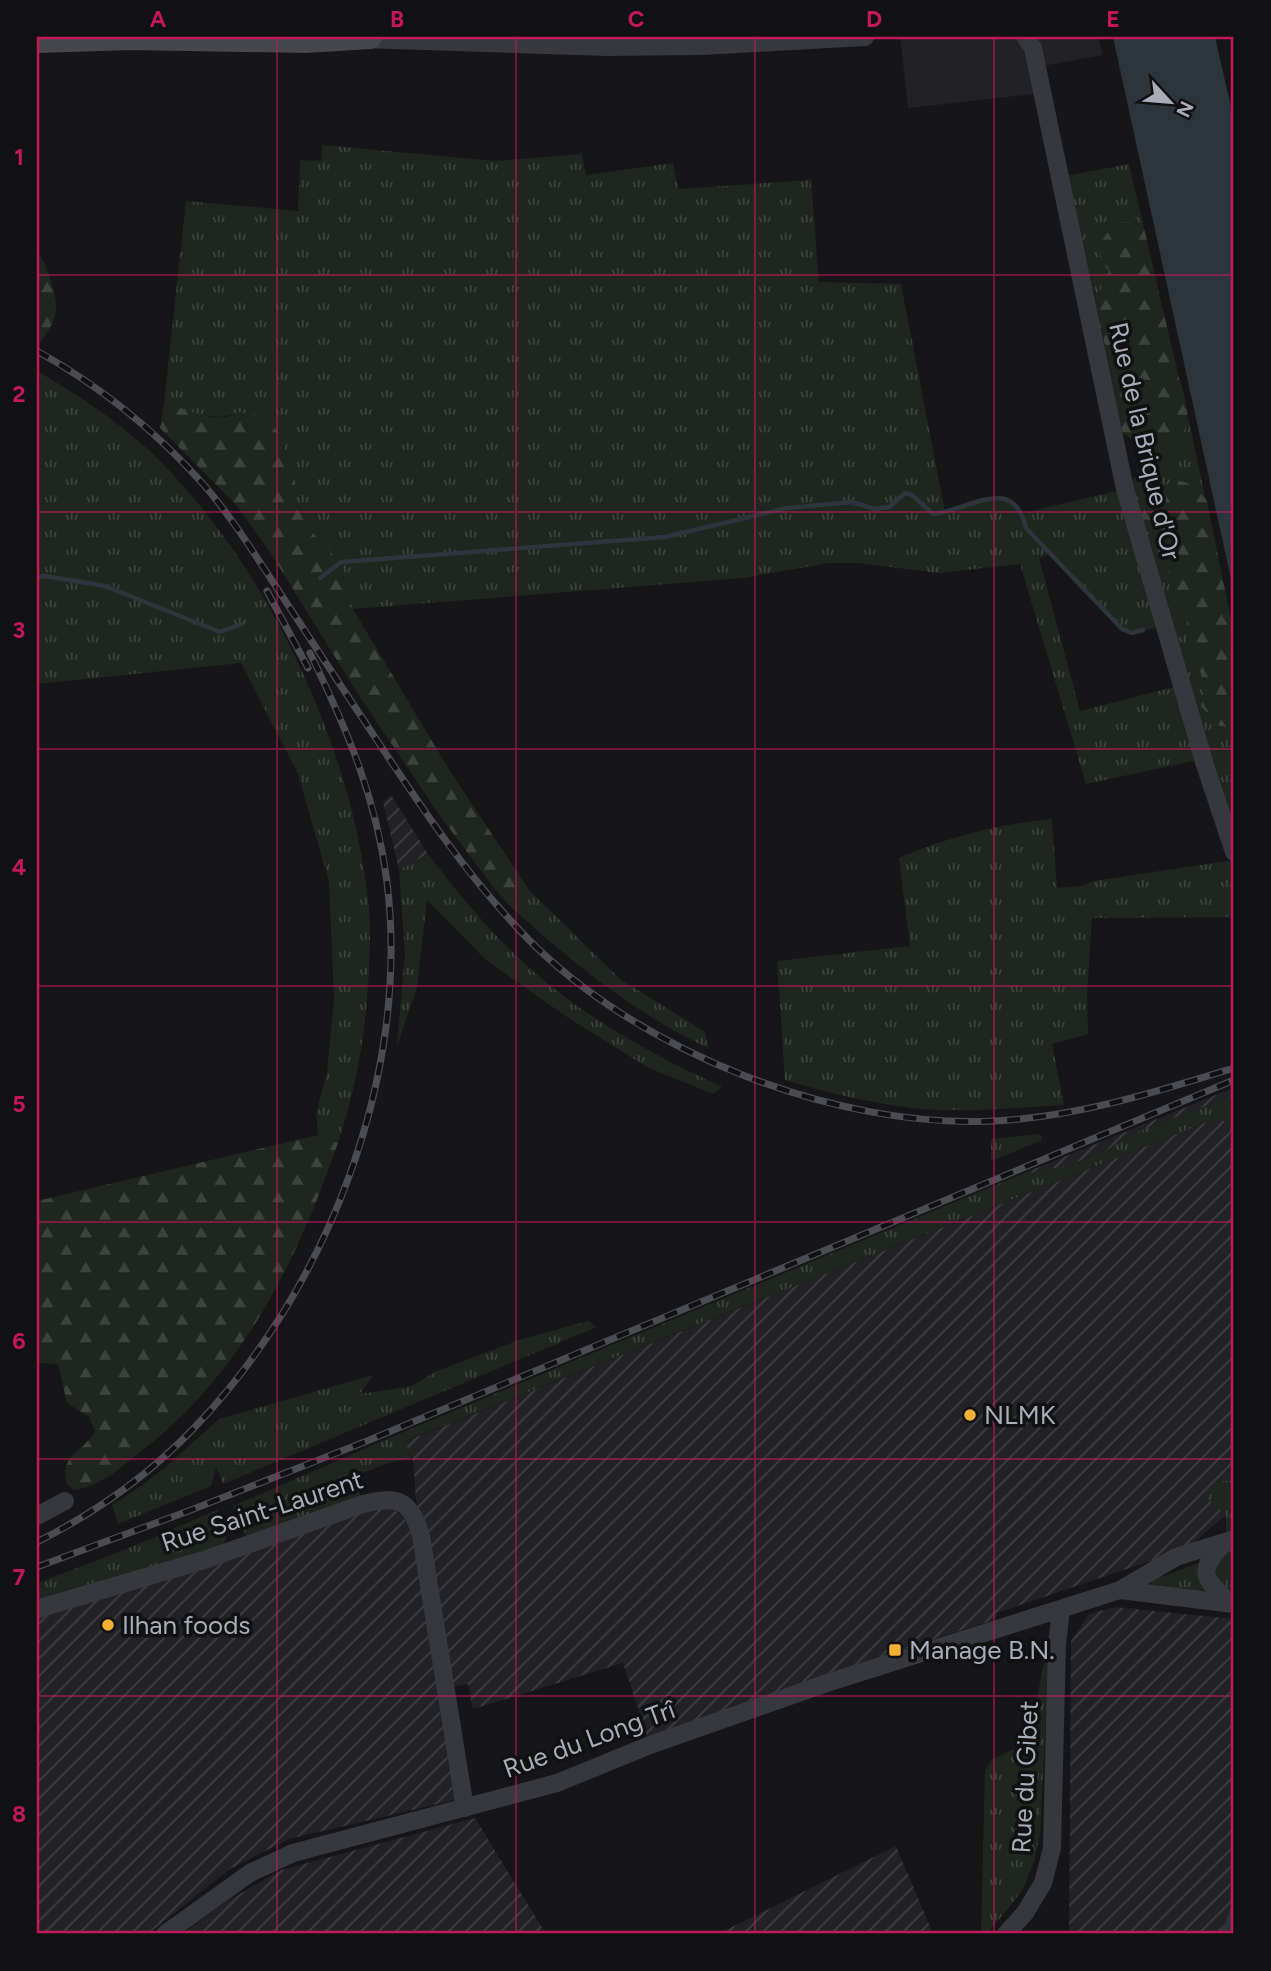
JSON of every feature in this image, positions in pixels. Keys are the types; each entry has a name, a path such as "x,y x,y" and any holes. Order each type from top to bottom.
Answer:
{"street":[{"path":"37,41 131,38 306,41 366,38 588,41 702,46 763,40 864,37"},
{"name":"Rue de la Brique d'Or","path":"1026,37 1033,48 1125,489 1205,765 1234,852"},
{"name":"Rue Saint-Laurent","path":"37,1609 204,1560 363,1504 387,1498 394,1499 412,1512 421,1536 465,1808"},
{"path":"37,1516 65,1502"},
{"path":"1120,1590 1176,1558 1230,1540"},
{"path":"1230,1540 1209,1559 1205,1567 1206,1576 1213,1588 1232,1603"},
{"path":"1120,1590 1232,1603"},
{"name":"Rue du Long Trî","path":"165,1934 250,1872 293,1853 557,1783 650,1745 779,1699 1120,1590"},
{"name":"Rue du Gibet","path":"1006,1934 1025,1913 1043,1884 1052,1848 1057,1644 1061,1609"}],"shaded area":[{"path":"900,37 1098,37 1103,55 1037,67 1043,93 908,108"},
{"path":"1113,37 1215,37 1234,120 1234,593"},
{"path":"391,795 428,854 399,870 383,802"},
{"path":"1233,1088 1233,1096 1124,1137 1109,1149 1070,1165 1017,1176"},
{"path":"1209,1121 1226,1121 1234,1145 1234,1480 1217,1482 1208,1498 1226,1515 1186,1549 997,1613 996,1619 794,1685 648,1739 623,1663 473,1709 468,1684 451,1687 416,1499 413,1460 404,1442"},
{"path":"386,1502 403,1517 415,1539 459,1799 289,1839 230,1869 148,1934 37,1934 37,1617"},
{"path":"1115,1607 1234,1619 1234,1898 1221,1934 1069,1934 1071,1641 1089,1614"},
{"path":"475,1818 546,1934 183,1934 221,1905 281,1870"},
{"path":"896,1846 933,1934 719,1934 726,1930"},
{"path":"1234,1898 1234,1934 1221,1934"}],"green space":[{"path":"322,145 495,161 582,154 586,175 673,163 678,189 811,180 819,282 901,284 945,512 976,501 996,498 1015,505 1023,513 1125,489 1140,466 1137,445 1151,451 1180,438 1188,416 1234,635 1234,852 1203,759 1086,784 1020,564 939,573 857,563 829,563 743,578 353,609 341,562 318,540 304,519 295,498 295,458 286,457 280,435 239,412 220,417 211,416 164,403 186,201 298,211 300,160 321,161","holes":["1049,554 1122,629 1132,633 1164,626 1182,685 1080,711 1039,558"]},
{"path":"1129,164 1144,228 1134,222 1096,300 1122,432 1060,177"},
{"path":"1118,222 1134,222 1144,228 1186,401 1187,418 1183,433 1171,449 1162,451 1143,446 1122,432 1096,300 1109,271 1101,257 1101,244"},
{"path":"37,252 47,270 56,303 52,323 40,343 37,342"},
{"path":"37,371 126,430 153,454 195,499 233,550 268,605 324,724 345,786 360,848 370,923 368,990 363,1035 351,1099 338,1143 318,1135 316,1114 327,1072 334,999 329,882 298,774 241,663 37,684 37,399 40,379"},
{"path":"164,403 213,418 228,417 239,412 258,415 269,420 280,435 286,457 295,458 295,498 304,519 318,540 341,562 353,609 448,768 529,890 511,907 438,813 356,691 270,552 237,506 160,428"},
{"path":"1171,480 1192,485 1207,501 1234,635 1234,729 1218,725 1201,706 1205,689 1200,671 1190,662 1186,647 1187,617 1174,593 1166,548 1143,525 1138,512 1139,496 1149,490 1161,492"},
{"path":"1052,819 1057,888 1234,860 1234,917 1092,918 1087,996 1088,1034 1052,1044 1064,1105 969,1110 912,1108 848,1097 785,1080 777,961 910,946 899,858 974,832"},
{"path":"428,854 485,923 545,982 618,1032 722,1087 713,1094 647,1067 570,1019 486,960 427,900 417,988 397,1046 405,954 399,870"},
{"path":"529,890 620,979 705,1032 708,1048 629,1003 580,967 511,907"},
{"path":"1233,1088 1234,1145 1226,1121 1209,1121 405,1441 411,1458 388,1463 355,1476 361,1498 247,1538 233,1506 401,1433 1017,1176 1070,1165 1109,1149 1124,1137 1233,1096"},
{"path":"1040,1134 1042,1140 991,1161 991,1139"},
{"path":"318,1135 338,1143 322,1187 284,1272 238,1349 179,1419 143,1450 102,1480 74,1490 66,1483 67,1465 95,1431 89,1417 67,1403 58,1364 37,1363 37,1201"},
{"path":"588,1321 597,1327 223,1484 216,1467 211,1486 118,1524 112,1505 168,1465 219,1419 373,1375 360,1394 412,1386 437,1371 522,1339"},
{"path":"1234,1480 1234,1604 1218,1593 1151,1585 1151,1581 1209,1559 1226,1541 1226,1515 1207,1498 1209,1489 1217,1482"},
{"path":"217,1510 228,1533 223,1546 37,1609 37,1583 122,1551"},
{"path":"1050,1638 1040,1833 1034,1862 1022,1891 987,1934 981,1934 985,1770 991,1760 1027,1743"}],"waterway":[{"path":"320,578 341,562 665,537 787,508 852,502 874,509 889,507 905,493 912,495 933,514 1001,498 1011,502 1020,511 1026,528 1122,629 1132,633 1143,630"},
{"path":"37,577 105,586 220,632 241,624"}],"railway":[{"path":"37,351 83,379 126,411 167,446 204,485 247,543 407,785 475,879 526,937 571,978 624,1015 681,1047 742,1075 805,1096 869,1112 933,1120 1025,1119 1086,1109 1234,1068"},
{"path":"267,591 308,668"},
{"path":"37,1542 100,1506 159,1462 194,1428 241,1373 284,1312 320,1245 349,1176 372,1103 386,1029 391,955 387,882 368,792 336,709 310,653"},
{"path":"37,1567 367,1441 1234,1080"}],"place":[{"name":"NLMK","path":"970,1415"},
{"name":"Ilhan foods","path":"108,1625"},
{"name":"Manage B.N.","path":"895,1650"}]}
